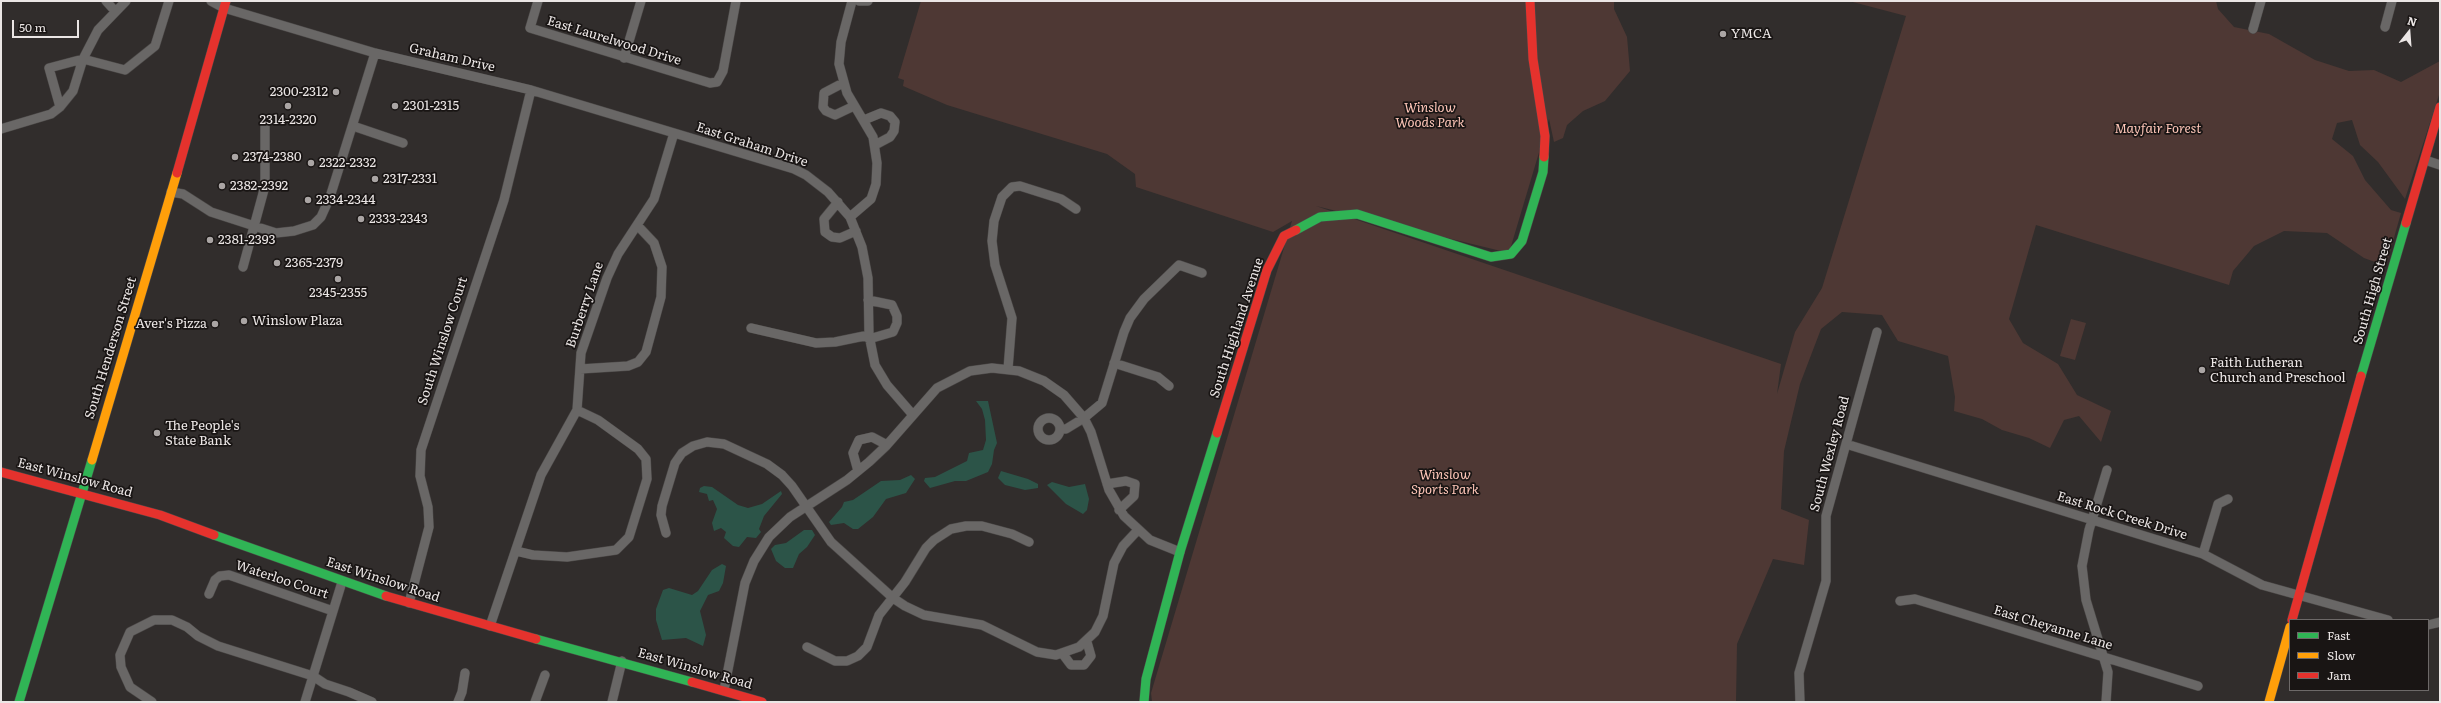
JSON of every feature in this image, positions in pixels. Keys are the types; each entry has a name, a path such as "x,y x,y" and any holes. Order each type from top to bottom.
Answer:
{"street":[{"path":"106,1 115,11"},
{"path":"1,129 51,114 60,107 73,91 83,59 98,30 126,1"},
{"path":"60,107 49,68 83,59 125,70 156,46 170,1"},
{"name":"Graham Drive","path":"211,1 225,4 375,53 531,90 674,133"},
{"name":"East Laurelwood Drive","path":"538,1 530,28 704,83 717,82 728,55 736,1"},
{"path":"624,58 641,1"},
{"path":"850,217 868,203 873,193 877,173 875,145 864,120 854,106 843,83 839,64 840,53 852,1"},
{"path":"859,1 868,1"},
{"name":"South Highland Avenue","path":"1144,702 1146,678 1180,552 1267,270 1284,236 1320,217 1357,214 1491,257 1511,254 1522,241 1543,172 1545,136 1533,59 1530,1"},
{"path":"2253,29 2261,1"},
{"path":"2385,27 2392,1"},
{"name":"South Henderson Street","path":"19,702 80,493 171,192 225,4"},
{"path":"171,192 183,194 211,212 276,233 294,231 313,225 317,221 330,197 375,53"},
{"path":"843,83 824,94 823,107 826,111 835,115 854,106"},
{"name":"South Winslow Court","path":"410,603 429,527 428,507 420,476 420,450 504,200 531,90"},
{"name":"South High Street","path":"2292,619 2335,464 2440,107"},
{"path":"864,120 881,113 890,116 895,122 894,131 890,137 875,145"},
{"path":"243,267 265,186 265,126"},
{"path":"353,126 403,143"},
{"name":"East Graham Drive","path":"674,133 794,169 817,182 838,202 850,217 862,247 868,278 869,337 873,360 880,375 912,415"},
{"name":"Burberry Lane","path":"490,626 541,475 577,410 581,353 612,265 654,199 674,133"},
{"path":"2425,160 2440,165"},
{"path":"1008,369 1012,318 995,265 992,241 994,221 1005,190 1020,186 1061,198 1076,209"},
{"path":"838,202 824,219 825,232 832,237 840,238 856,231"},
{"path":"580,369 628,366 638,362 646,352 661,297 662,267 654,243 638,226"},
{"path":"1060,429 1066,429 1084,418 1102,403 1130,318 1144,299 1179,265 1202,273"},
{"path":"751,328 816,342 835,342 889,335 896,328 897,316 892,306 868,300"},
{"name":"South Wexley Road","path":"1800,702 1799,673 1826,581 1826,516 1877,332"},
{"path":"1114,363 1158,377 1169,386"},
{"path":"724,690 742,597 754,561 777,529 807,506 858,471 887,445 929,395 954,378 980,369 1008,369 1031,375 1056,388 1073,403 1084,418 1091,432 1107,484 1119,510 1137,530 1150,540 1180,552"},
{"path":"516,551 533,555 567,557 616,550 629,537 647,479 646,459 638,449 598,420 577,410"},
{"path":"858,471 853,453 859,440 872,437 887,445"},
{"path":"666,533 661,510 672,470 682,453 699,443 724,444 767,464 788,481 831,542 893,598 924,615 982,625 1037,652 1062,653 1087,642 1100,624 1117,556 1123,546 1137,530"},
{"name":"East Rock Creek Drive","path":"1846,444 2203,554 2262,585 2384,619"},
{"path":"2106,702 2108,672 2086,600 2082,566 2092,521 2107,470"},
{"name":"East Winslow Road","path":"1,472 193,526 342,582 410,603 622,661 762,702"},
{"path":"1107,484 1126,481 1135,484 1134,496 1119,510"},
{"path":"2203,554 2218,504 2228,499"},
{"path":"807,647 835,661 853,659 866,647 880,616 926,548 951,529 966,526 982,526 1012,534 1029,542"},
{"name":"Waterloo Court","path":"209,594 215,580 220,576 229,575 333,611"},
{"path":"305,702 342,582"},
{"name":"East Cheyanne Lane","path":"1900,601 1915,599 2198,686"},
{"path":"152,702 130,687 121,667 120,655 130,632 154,620 172,620 187,627 198,636 218,646 313,676 325,684 372,702"},
{"path":"2429,625 2440,622"},
{"path":"2269,702 2289,632"},
{"path":"1062,653 1071,665 1084,665 1092,656 1087,642"},
{"path":"612,702 622,661"},
{"path":"458,702 462,692 465,673"},
{"path":"535,702 545,675"}],"green space":[{"path":"921,1 1614,1 1614,9 1627,37 1630,71 1605,101 1583,111 1567,125 1563,138 1554,142 1549,119 1509,253 1316,206 1781,364 1777,394 1795,332 1822,288 1906,16 1849,1 2216,1 2218,9 2234,27 2269,34 2315,60 2349,71 2374,70 2401,82 2440,61 2440,92 2405,199 2378,162 2360,145 2352,120 2337,123 2332,139 2353,156 2365,180 2391,210 2401,213 2386,266 2364,258 2327,233 2284,231 2254,246 2233,271 2229,285 2036,225 2009,319 2023,343 2058,364 2077,395 2111,411 2101,442 2079,416 2064,420 2050,448 2029,438 2002,430 1982,419 1954,411 1955,397 1948,356 1898,341 1882,315 1842,312 1821,329 1800,384 1784,451 1781,509 1809,520 1804,565 1773,559 1737,644 1736,702 1152,702 1151,693 1292,221 1273,232 1136,187 1135,174 1107,154 947,105 903,86 904,80 898,78"},
{"path":"2071,319 2086,323 2075,360 2060,356"}],"shaded area":[{"path":"976,401 988,401 997,443 994,450 992,464 988,472 966,481 955,481 930,488 924,481 925,478 935,477 967,461 969,453 983,450 986,440 985,420 982,409"},
{"path":"1001,471 1028,479 1038,484 1038,488 1025,490 1005,485 998,478"},
{"path":"911,475 915,479 906,493 886,499 873,517 858,529 853,529 844,523 831,525 829,522 842,507 844,502 853,500 881,481 900,480"},
{"path":"1052,482 1069,487 1085,484 1089,499 1087,510 1083,514 1066,504 1047,485"},
{"path":"704,486 712,487 738,505 748,508 762,504 781,491 782,494 764,516 759,529 761,532 756,538 747,537 739,547 733,546 724,538 726,532 721,528 714,531 712,523 717,509 713,500 709,501 707,494 699,492 700,488"},
{"path":"804,530 812,530 815,535 807,547 799,554 793,568 785,568 776,561 771,549 775,545 786,543"},
{"path":"722,564 726,566 723,583 719,591 708,595 700,611 706,635 703,646 686,638 662,640 656,620 656,609 663,590 669,588 692,595 698,591 712,570"}],"traffic: fast":[{"path":"1296,230 1320,217 1357,214 1491,257 1511,254 1522,241 1543,172 1544,157"},
{"path":"2361,376 2406,223"},
{"path":"1144,702 1146,679 1180,552 1217,433"},
{"path":"19,702 92,460"},
{"path":"214,535 386,596"},
{"path":"536,639 692,682"}],"traffic: slow":[{"path":"92,460 177,173"},
{"path":"2269,702 2289,631"}],"traffic: jam":[{"path":"177,173 226,1"},
{"path":"1530,1 1533,59 1545,136 1544,157"},
{"path":"2406,223 2440,107"},
{"path":"1217,433 1267,270 1284,236 1296,230"},
{"path":"2292,619 2361,376"},
{"path":"1,472 160,515 214,535"},
{"path":"386,596 536,639"},
{"path":"692,682 762,702"}],"place":[{"name":"YMCA","path":"1723,34"},
{"name":"2300-2312","path":"336,92"},
{"name":"2314-2320","path":"288,106"},
{"name":"2301-2315","path":"395,106"},
{"name":"2374-2380","path":"235,157"},
{"name":"2322-2332","path":"311,163"},
{"name":"2317-2331","path":"375,179"},
{"name":"2382-2392","path":"222,186"},
{"name":"2334-2344","path":"308,200"},
{"name":"2333-2343","path":"361,219"},
{"name":"2381-2393","path":"210,240"},
{"name":"2365-2379","path":"277,263"},
{"name":"2345-2355","path":"338,279"},
{"name":"Winslow Plaza","path":"244,321"},
{"name":"Aver's Pizza","path":"215,324"},
{"name":"Faith Lutheran Church and Preschool","path":"2202,370"},
{"name":"The People's State Bank","path":"157,433"}],"park label":[{"name":"Winslow Woods Park","path":"1430,116"},
{"name":"Mayfair Forest","path":"2158,129"},
{"name":"Winslow Sports Park","path":"1445,482"}]}
